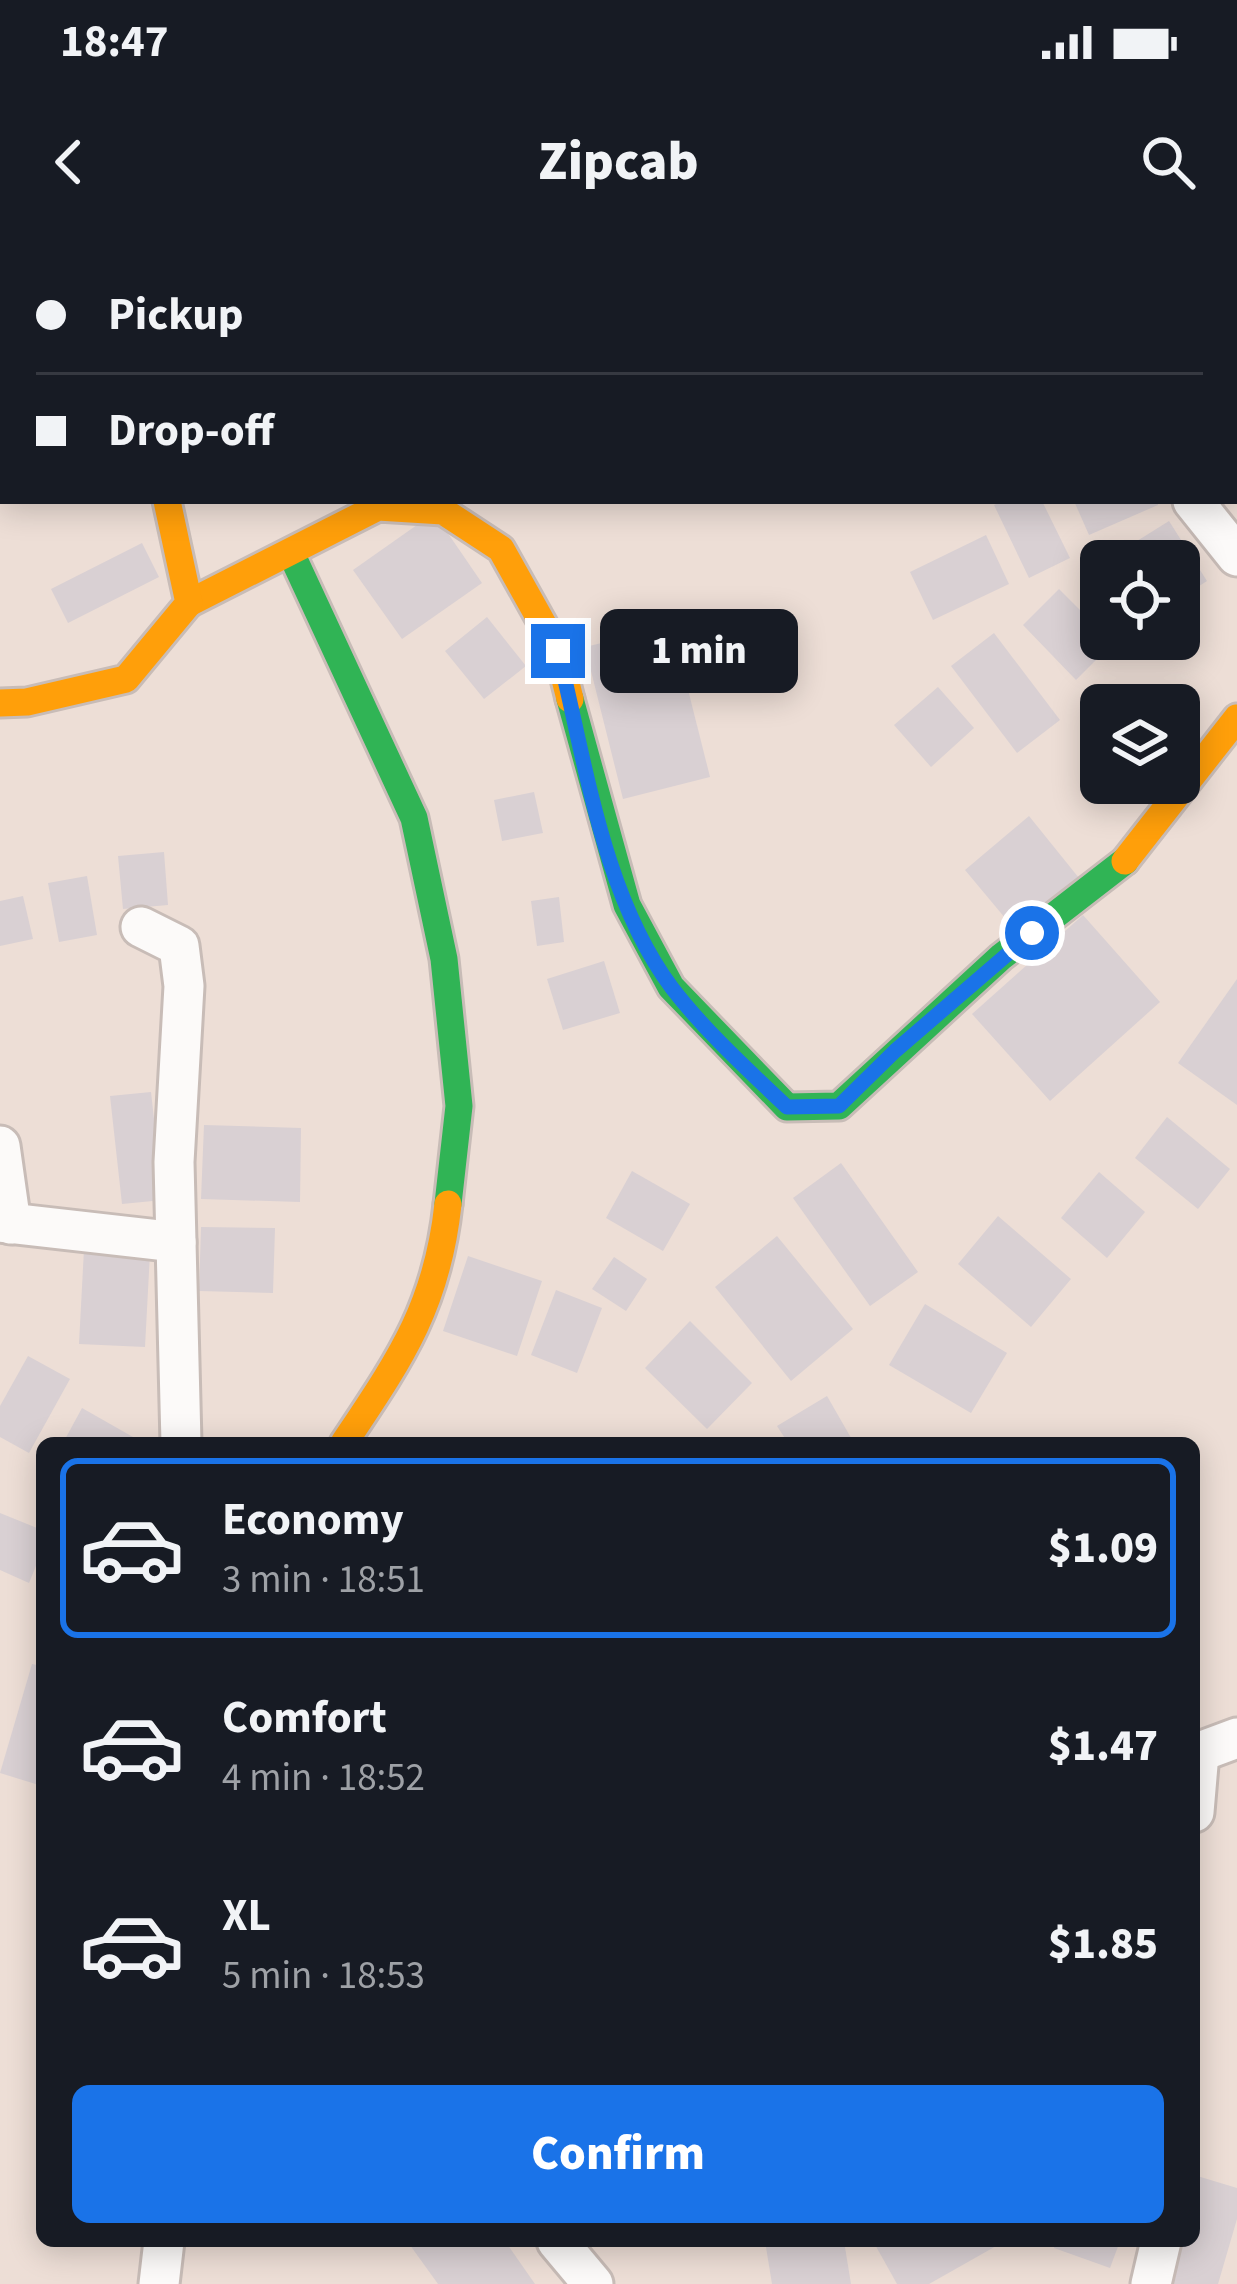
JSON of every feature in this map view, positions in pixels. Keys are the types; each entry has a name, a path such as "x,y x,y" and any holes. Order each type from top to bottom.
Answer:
{"street":[{"path":"168,504 189,602"},
{"path":"1195,504 1237,556"},
{"path":"0,703 27,702 126,679 189,602 377,507 442,511 501,549 558,651 594,798 627,905 671,987 787,1107 839,1106 1001,957 1123,862 1237,718"},
{"path":"291,553 414,818 444,959 459,1106 442,1260 406,1350 348,1437"},
{"path":"141,927 179,946 184,986 173,1162 181,1437"},
{"path":"0,1146 6,1223 176,1242"},
{"path":"1200,1752 1237,1738"},
{"path":"158,2284 163,2247"},
{"path":"562,2247 592,2284"},
{"path":"1151,2284 1160,2247"}],"building":[{"path":"1043,504 1070,558 1029,578 994,505"},
{"path":"1075,504 1158,504 1158,505 1089,535"},
{"path":"434,513 482,583 402,639 353,570"},
{"path":"1169,521 1181,540 1139,540"},
{"path":"986,535 1009,584 933,620 910,572"},
{"path":"142,543 159,577 68,623 51,589"},
{"path":"1059,589 1080,610 1080,660 1096,660 1076,680 1023,625"},
{"path":"487,617 526,666 484,699 445,651"},
{"path":"672,626 710,777 623,799 585,647"},
{"path":"994,633 1060,720 1017,753 951,666"},
{"path":"938,687 974,728 931,767 894,725"},
{"path":"534,792 543,833 502,841 494,800"},
{"path":"1029,816 1083,883 1020,936 965,870"},
{"path":"164,852 168,905 123,909 118,856"},
{"path":"87,876 97,935 59,942 48,883"},
{"path":"23,896 33,939 0,946 0,901"},
{"path":"559,897 564,942 537,946 531,901"},
{"path":"1083,915 1160,1002 1050,1101 972,1014"},
{"path":"604,961 620,1013 563,1030 547,979"},
{"path":"1237,979 1237,1105 1178,1063"},
{"path":"151,1092 163,1200 122,1204 110,1096"},
{"path":"1167,1117 1230,1169 1198,1209 1135,1158"},
{"path":"204,1125 301,1128 300,1202 201,1199"},
{"path":"841,1163 918,1272 870,1306 793,1198"},
{"path":"632,1171 690,1204 663,1251 606,1218"},
{"path":"1099,1172 1145,1212 1107,1258 1061,1218"},
{"path":"998,1216 1071,1279 1031,1327 958,1264"},
{"path":"201,1227 275,1228 273,1293 199,1291"},
{"path":"777,1236 853,1329 791,1381 715,1287"},
{"path":"84,1249 150,1253 145,1347 79,1344"},
{"path":"468,1256 542,1281 517,1356 443,1331"},
{"path":"614,1257 647,1279 626,1311 592,1289"},
{"path":"556,1290 602,1308 577,1373 531,1355"},
{"path":"925,1304 1007,1353 971,1413 889,1365"},
{"path":"690,1321 752,1383 707,1429 645,1368"},
{"path":"28,1356 70,1379 29,1453 0,1437 0,1406"},
{"path":"827,1396 851,1437 784,1437 777,1426"},
{"path":"82,1408 133,1437 66,1437"},
{"path":"0,1513 36,1528 36,1566 29,1583 0,1570"},
{"path":"32,1664 36,1665 36,1784 0,1773"},
{"path":"1200,2177 1237,2188 1237,2219 1218,2284 1150,2284 1161,2247 1200,2247"},
{"path":"411,2247 509,2247 535,2284 438,2284"},
{"path":"766,2247 845,2247 851,2284 772,2284"},
{"path":"876,2247 994,2247 929,2284 897,2284"},
{"path":"1054,2247 1118,2247 1110,2268"}],"traffic: fast":[{"path":"291,553 414,818 444,959 459,1106 448,1204"},
{"path":"570,699 627,905 671,987 787,1107 839,1106 1001,957 1125,861"}],"traffic: slow":[{"path":"0,703 27,702 126,679 189,603 168,504"},
{"path":"189,603 378,507 443,511 501,549 558,651 570,699"},
{"path":"1125,861 1237,718"},
{"path":"348,1437 413,1331 435,1273 448,1204"}],"route":[{"path":"558,651 594,798 627,905 671,987 787,1107 839,1106 1032,933"}]}
